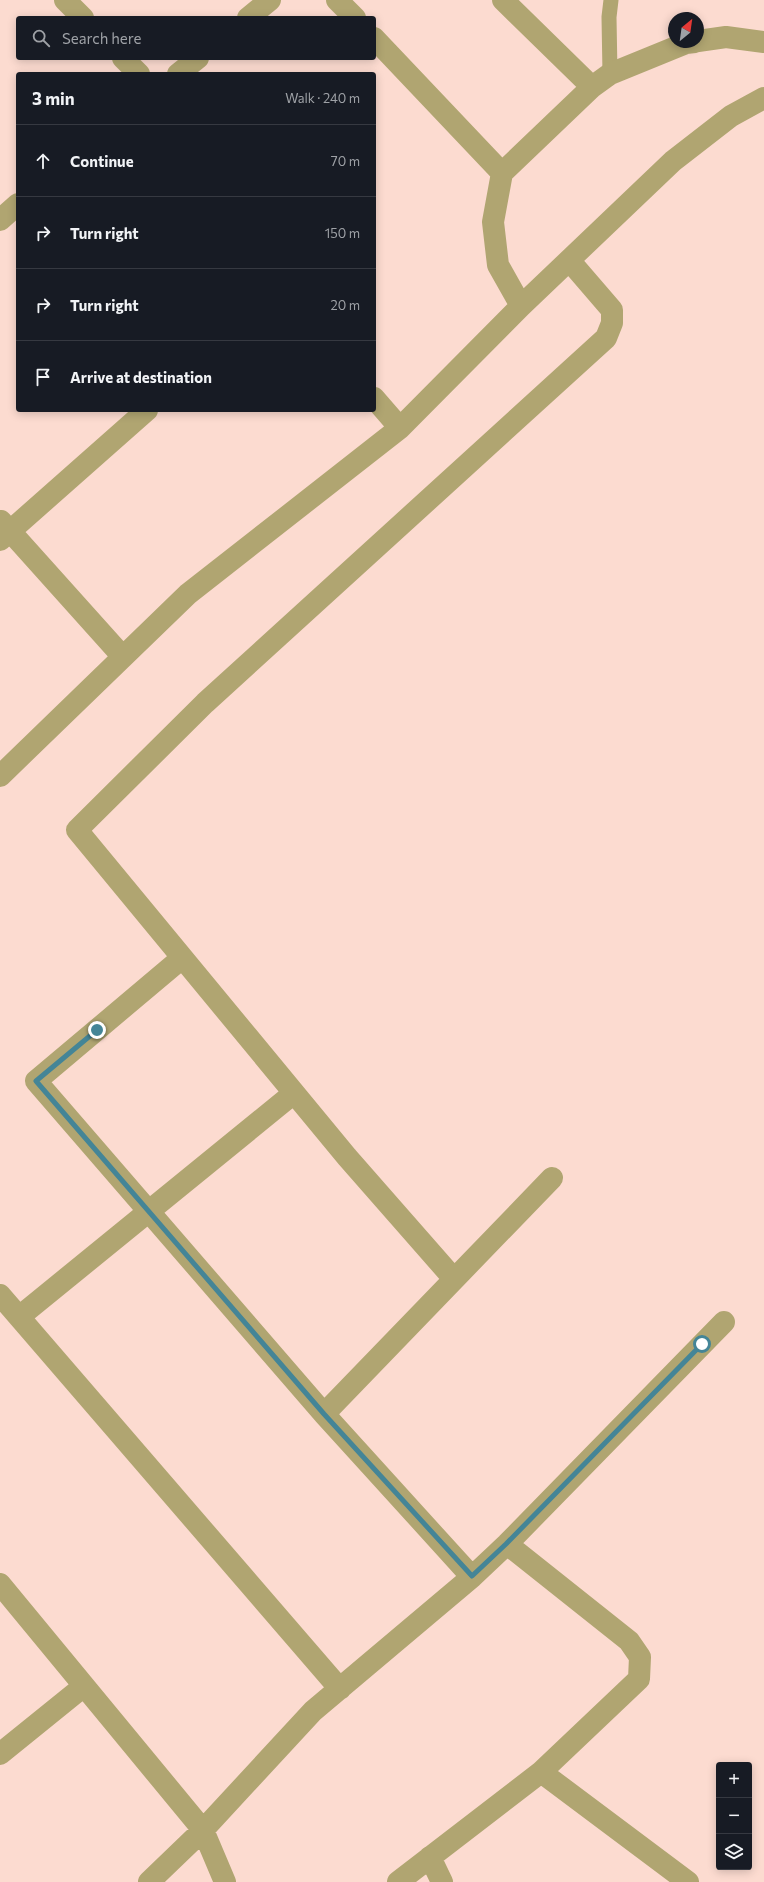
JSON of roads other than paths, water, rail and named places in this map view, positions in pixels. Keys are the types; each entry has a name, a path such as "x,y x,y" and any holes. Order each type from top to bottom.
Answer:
{"street":[{"path":"65,0 81,16"},
{"path":"250,16 270,0"},
{"path":"337,0 352,16"},
{"path":"503,0 592,87"},
{"path":"704,40 726,37 764,42"},
{"path":"376,40 502,173"},
{"path":"520,306 498,264 492,222 502,173 592,87 610,74 676,48"},
{"path":"125,60 137,72"},
{"path":"180,72 196,60"},
{"path":"0,776 188,594 400,428 520,306 673,161 731,116 764,98"},
{"path":"454,1279 347,1157 77,830 205,703 606,338 612,323 612,310 569,260"},
{"path":"376,400 400,428"},
{"path":"123,657 3,530 145,412"},
{"path":"182,958 36,1081 324,1414 472,1576"},
{"path":"19,1317 294,1093"},
{"path":"324,1414 552,1178"},
{"path":"0,1294 340,1689"},
{"path":"149,1882 203,1830 313,1711 472,1576 506,1544 724,1322"},
{"path":"398,1882 541,1772 639,1679 640,1657 629,1641 506,1544"},
{"path":"0,1584 203,1830 225,1882"},
{"path":"0,1754 84,1686"},
{"path":"541,1772 688,1882"},
{"path":"430,1857 442,1882"}],"lane":[{"path":"610,74 608,17 611,0"}]}
